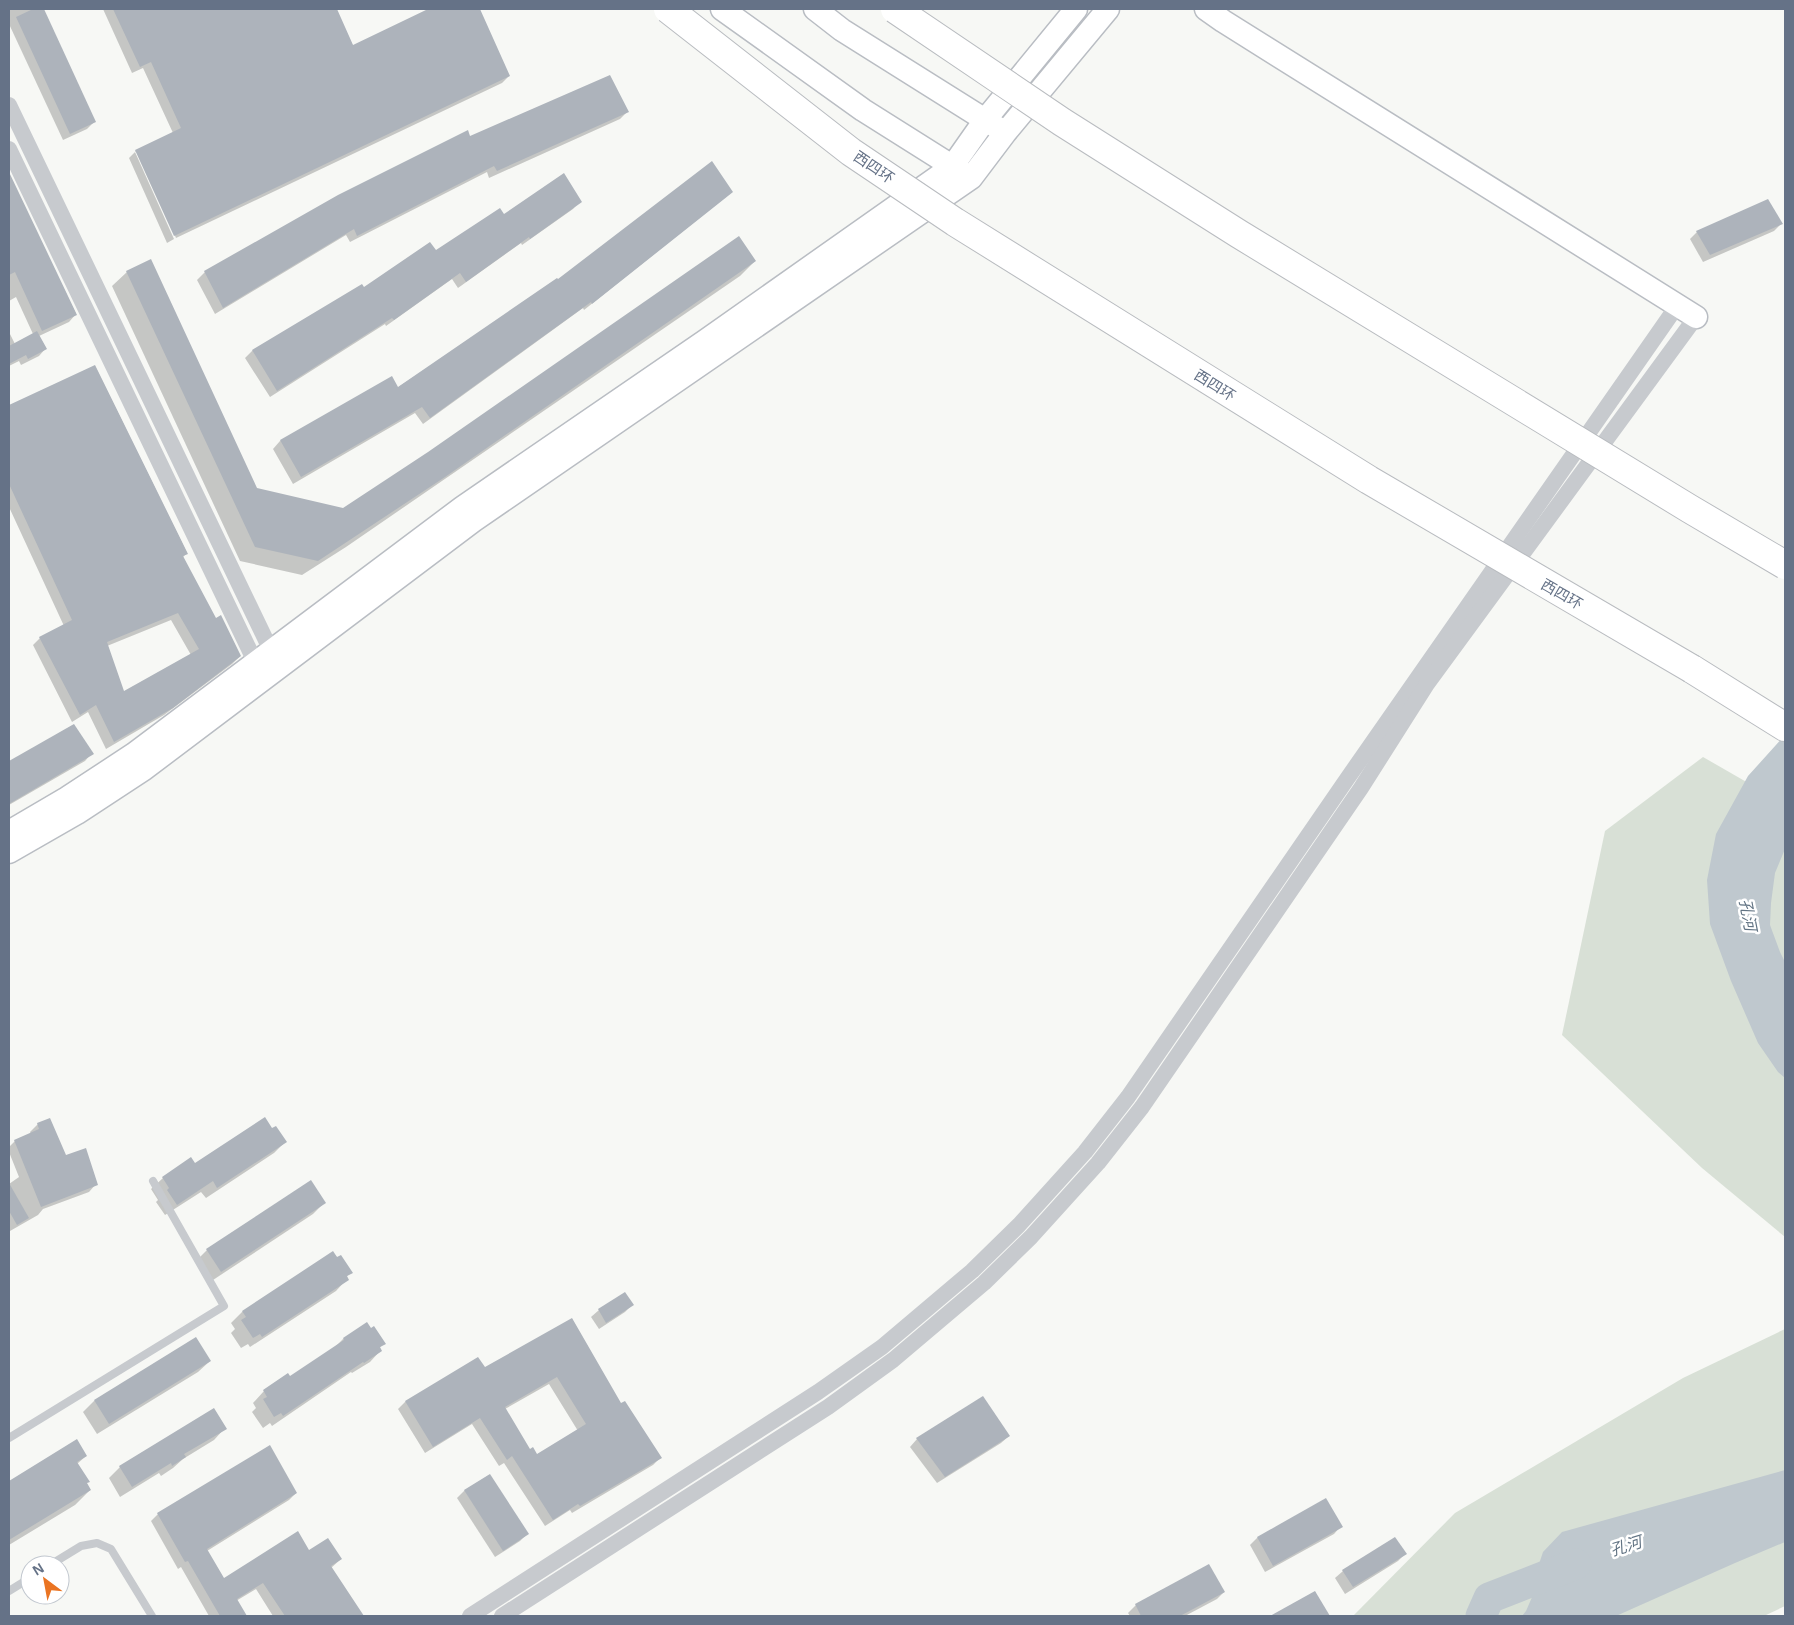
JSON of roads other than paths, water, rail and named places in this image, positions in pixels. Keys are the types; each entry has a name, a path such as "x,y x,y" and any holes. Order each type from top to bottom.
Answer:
{"highway":[{"name":"西四环","path":"668,9 851,152 955,222 1369,480 1692,669 1785,726"},
{"path":"895,9 1062,122 1239,234 1785,565"}],"street":[{"path":"722,9 863,110 972,178"},
{"path":"814,9 842,30 1005,133"},
{"path":"9,852 77,813 144,769 463,507 952,167 985,120 1076,9"},
{"path":"9,832 68,798 268,666 473,521 972,178 1005,133 1108,9"},
{"path":"502,1616 828,1407 886,1366 984,1284 1032,1237 1098,1163 1142,1107 1361,788 1427,684 1696,317 1206,9"},
{"path":"9,105 268,666"},
{"path":"9,149 268,666"},
{"path":"470,1616 818,1392 882,1347 972,1271 1019,1225 1084,1152 1128,1097 1347,778 1677,306"}],"lane":[{"path":"9,1438 224,1306 153,1181"},
{"path":"66,1555 80,1546 97,1542 111,1549 152,1616"},
{"path":"9,1591 20,1584"}],"water":[{"path":"1785,735 1785,849 1775,873 1770,925 1785,962 1785,1078 1778,1072 1758,1043 1731,981 1710,924 1707,880 1716,834 1748,776"},
{"path":"1785,1470 1785,1542 1616,1616 1522,1616 1536,1588 1537,1570 1543,1552 1562,1532"}],"waterway":[{"name":"孔河","path":"1481,1616 1489,1598 1576,1564"}]}
